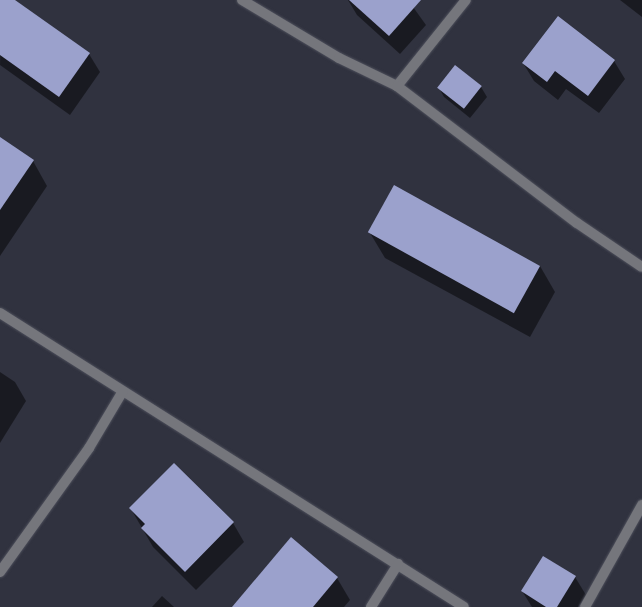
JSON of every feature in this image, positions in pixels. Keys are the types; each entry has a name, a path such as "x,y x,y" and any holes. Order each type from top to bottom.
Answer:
{"street":[{"path":"242,0 338,58 397,86 577,223 642,267"},
{"path":"397,86 466,0"},
{"path":"0,313 464,607"},
{"path":"0,572 89,448 123,390"},
{"path":"585,607 642,505"},
{"path":"372,607 398,564"}],"building":[{"path":"0,0 15,0 90,53 59,97 0,55"},
{"path":"349,0 421,0 389,36"},
{"path":"558,16 615,60 588,96 555,71 547,82 522,63"},
{"path":"455,65 482,86 464,109 437,88"},
{"path":"0,137 34,160 0,210"},
{"path":"394,185 540,266 514,313 368,232"},
{"path":"174,463 234,522 185,572 141,528 145,524 129,508"},
{"path":"291,537 338,577 313,607 232,607"},
{"path":"543,556 576,576 557,607 546,607 521,591"}]}
